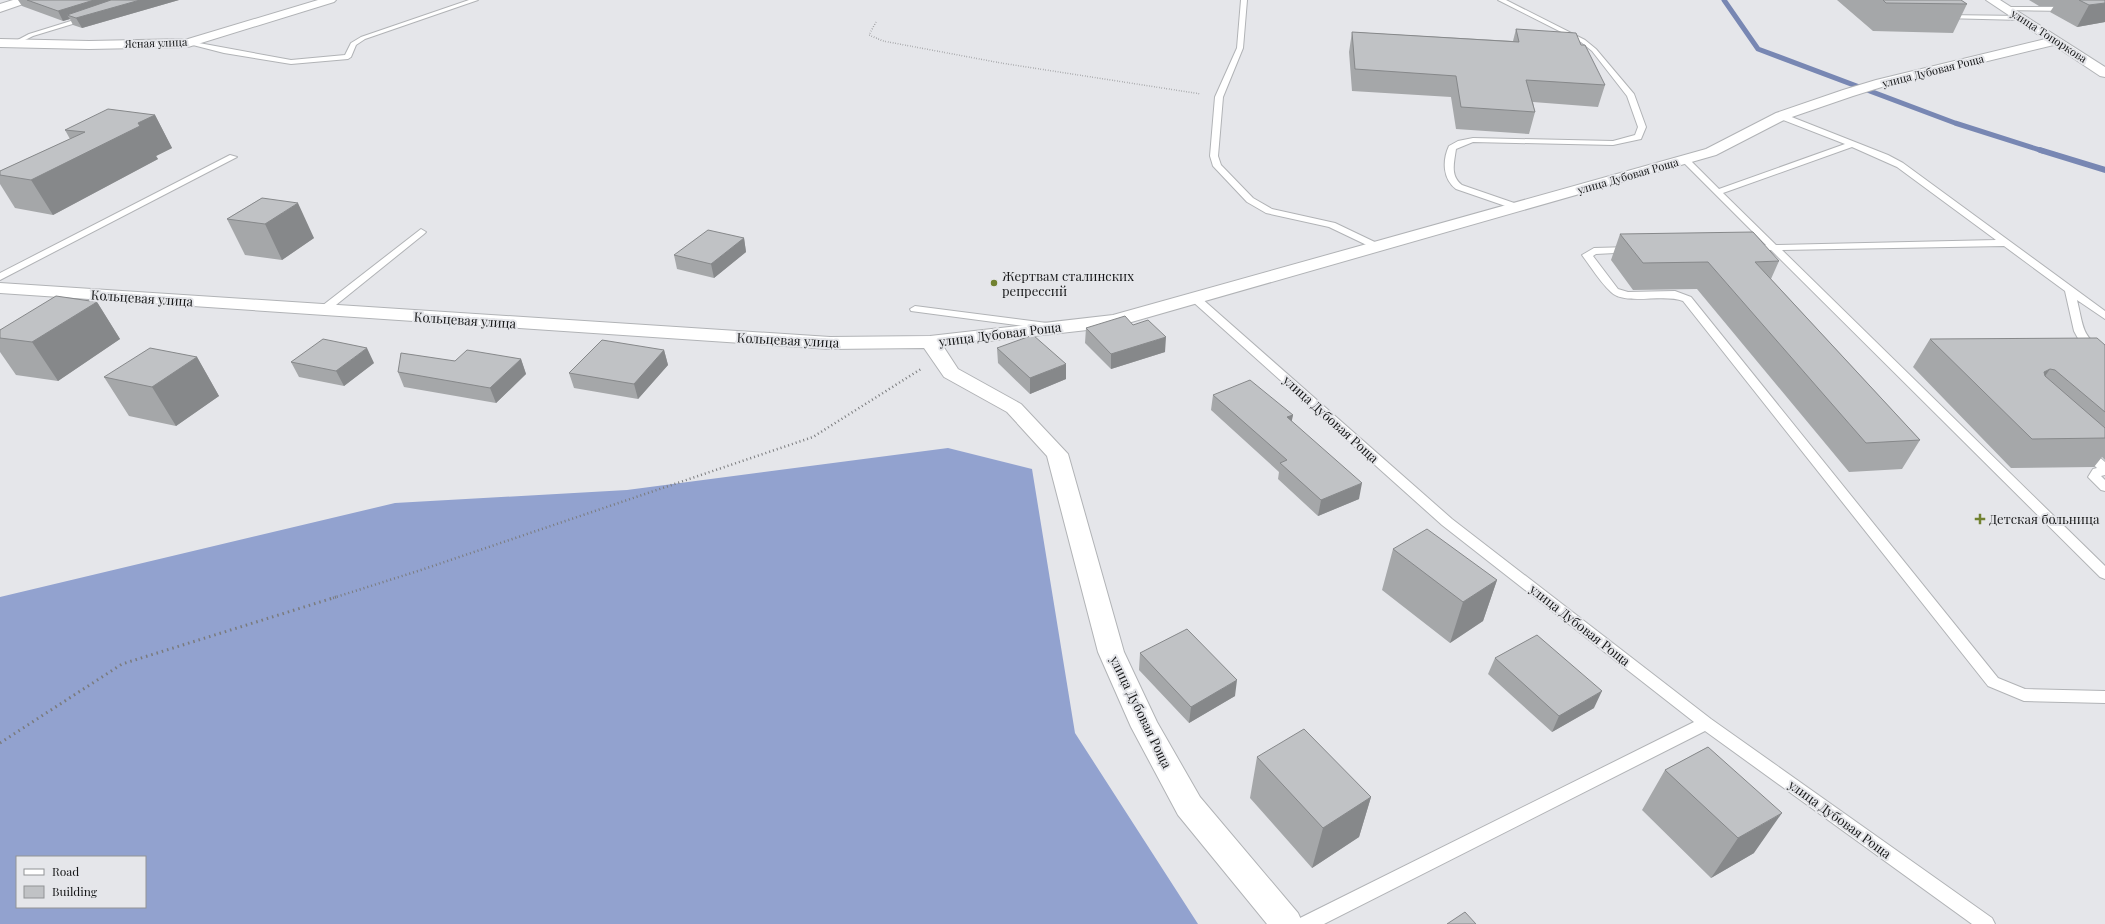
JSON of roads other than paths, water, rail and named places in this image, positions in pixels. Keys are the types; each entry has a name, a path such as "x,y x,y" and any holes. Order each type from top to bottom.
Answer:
{"street":[{"path":"0,8 25,0"},
{"path":"298,0 311,5"},
{"name":"Ясная улица","path":"0,43 88,45 188,43 330,0"},
{"name":"улица Топоркова","path":"1992,0 2105,73"},
{"name":"улица Дубовая Роща","path":"1287,924 1189,806 1145,727 1111,652 1057,454 1014,408 951,373 935,349 1056,327 1114,321 1196,299 1711,152 1781,116 1881,83 2054,41"},
{"name":"Кольцевая улица","path":"0,288 322,311 935,349"}],"lane":[{"path":"188,43 291,62 348,57 353,44 363,38 475,0"},
{"path":"1244,0 1240,48 1219,97 1214,156 1217,166 1250,200 1269,211 1332,225 1378,247"},
{"path":"1501,0 1583,41 1594,50 1632,96 1642,127 1638,137 1613,142 1473,140 1461,143 1452,148 1449,175 1452,182 1459,187 1517,207"},
{"path":"2008,9 2075,9"},
{"path":"14,43 31,35 96,14"},
{"path":"1935,17 2022,18"},
{"path":"1781,116 1900,165 2105,316"},
{"path":"1718,192 1852,144"},
{"path":"0,277 233,157"},
{"path":"1685,160 1775,247 2105,574"},
{"path":"322,311 421,232"},
{"path":"1736,248 2006,243"},
{"path":"1642,250 1594,251 1587,255 1615,292 1627,295 1675,294 1687,299 1993,682 2024,695 2105,697"},
{"path":"2070,290 2079,331 2085,342 2105,358"},
{"name":"улица Дубовая Роща","path":"1196,299 1447,522 1706,723 1986,924"},
{"path":"915,310 1056,327"},
{"path":"2078,444 2101,465 2104,471 2097,472 2094,477 2105,487"},
{"path":"1306,924 1706,723"}],"waterway":[{"path":"1724,0 1758,49 1955,123 2043,151"},
{"path":"2040,150 2105,170"}],"place":[{"name":"Жертвам сталинских репрессий","path":"994,283"},
{"name":"Детская больница","path":"1980,519"}]}
